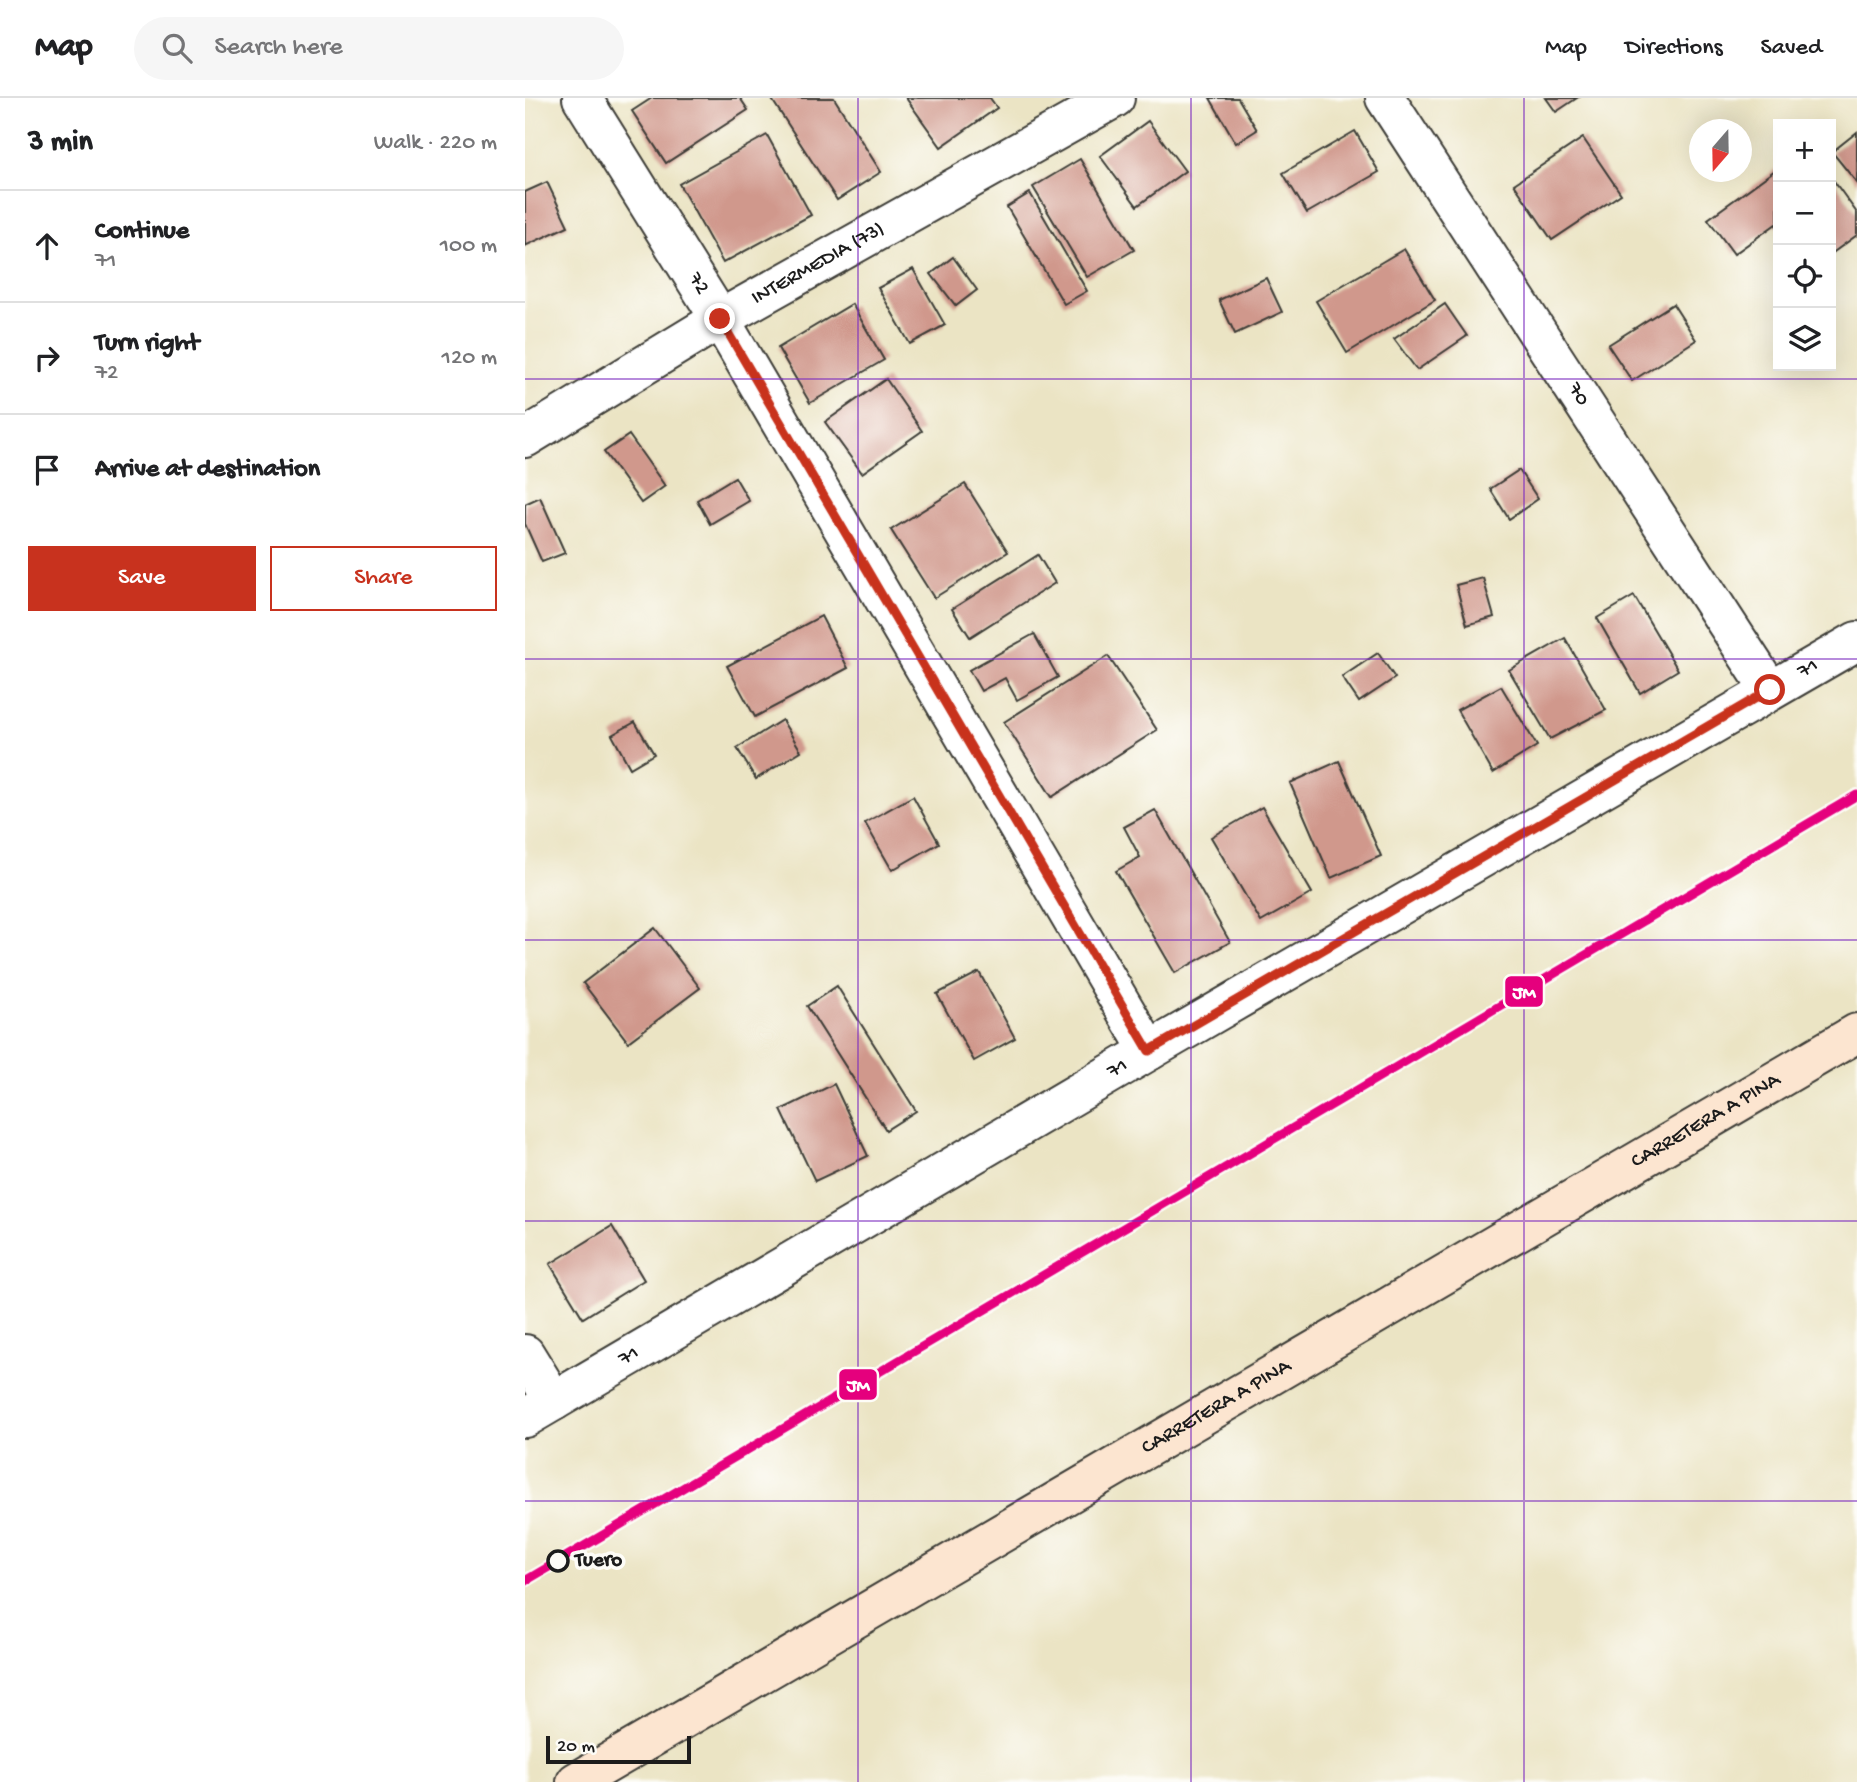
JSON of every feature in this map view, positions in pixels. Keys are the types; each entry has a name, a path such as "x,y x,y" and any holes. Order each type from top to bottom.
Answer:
{"street":[{"name":"72","path":"582,98 720,319 1149,1051"},
{"name":"INTERMEDIA (73)","path":"525,438 720,319 1115,98"},
{"name":"70","path":"1385,98 1770,690"},
{"name":"71","path":"539,1410 1149,1051 1857,641"},
{"name":"CARRETERA A PINA","path":"576,1782 1857,1033"},
{"path":"525,1354 539,1410"}],"building":[{"path":"652,98 740,98 748,110 666,163 632,111"},
{"path":"771,98 834,98 881,172 837,200"},
{"path":"906,98 990,98 997,108 941,147"},
{"path":"1210,98 1238,98 1257,130 1236,143"},
{"path":"1546,98 1577,98 1556,112"},
{"path":"1148,121 1185,171 1137,206 1100,156"},
{"path":"1355,131 1379,172 1307,213 1283,173"},
{"path":"1857,132 1857,183 1836,157 1836,149"},
{"path":"767,135 811,215 723,263 679,184"},
{"path":"1583,138 1621,194 1552,240 1514,184"},
{"path":"1080,159 1134,250 1087,277 1033,187"},
{"path":"1773,172 1773,226 1734,254 1708,219"},
{"path":"547,182 568,226 525,246 525,192"},
{"path":"1836,184 1857,213 1857,235 1836,250"},
{"path":"1030,193 1087,291 1064,304 1007,207"},
{"path":"1404,249 1435,300 1347,353 1316,301"},
{"path":"953,257 977,290 956,306 931,274"},
{"path":"913,269 945,325 910,344 878,288"},
{"path":"1266,278 1282,312 1235,334 1219,300"},
{"path":"852,304 884,360 810,403 778,348"},
{"path":"1445,304 1467,336 1417,370 1394,339"},
{"path":"1673,304 1696,340 1632,381 1608,345"},
{"path":"886,379 922,431 862,473 825,422"},
{"path":"629,435 665,486 641,503 604,452"},
{"path":"1519,470 1538,499 1509,519 1490,489"},
{"path":"735,477 749,501 710,524 697,500"},
{"path":"965,484 1008,552 934,598 891,530"},
{"path":"540,497 565,553 542,562 525,524 525,504"},
{"path":"1038,555 1055,583 970,637 952,609"},
{"path":"1483,578 1494,617 1467,625 1456,585"},
{"path":"1634,596 1678,670 1640,693 1597,618"},
{"path":"821,616 848,668 755,717 727,666"},
{"path":"1034,634 1058,677 1017,700 1005,678 981,691 969,670"},
{"path":"1565,638 1606,710 1550,739 1509,670"},
{"path":"1378,653 1395,678 1359,702 1342,677"},
{"path":"1108,656 1157,730 1052,797 1004,722"},
{"path":"1501,686 1537,746 1493,773 1457,710"},
{"path":"782,720 801,751 756,779 737,748"},
{"path":"635,722 654,754 630,768 612,735"},
{"path":"1339,761 1381,856 1331,878 1290,783"},
{"path":"913,796 939,843 892,870 865,823"},
{"path":"1262,807 1312,893 1261,922 1211,837"},
{"path":"1155,810 1230,942 1175,973 1116,871 1140,857 1124,827"},
{"path":"655,928 700,988 628,1042 583,983"},
{"path":"979,972 1015,1038 974,1061 937,994"},
{"path":"837,986 916,1111 886,1130 807,1006"},
{"path":"834,1084 868,1156 815,1181 781,1110"},
{"path":"612,1226 644,1280 583,1318 550,1264"}],"transit line":[{"name":"JM","path":"525,1581 1857,795"}],"place":[{"name":"Tuero","path":"558,1561"}],"route":[{"path":"720,319 1149,1051 1770,690"}]}
